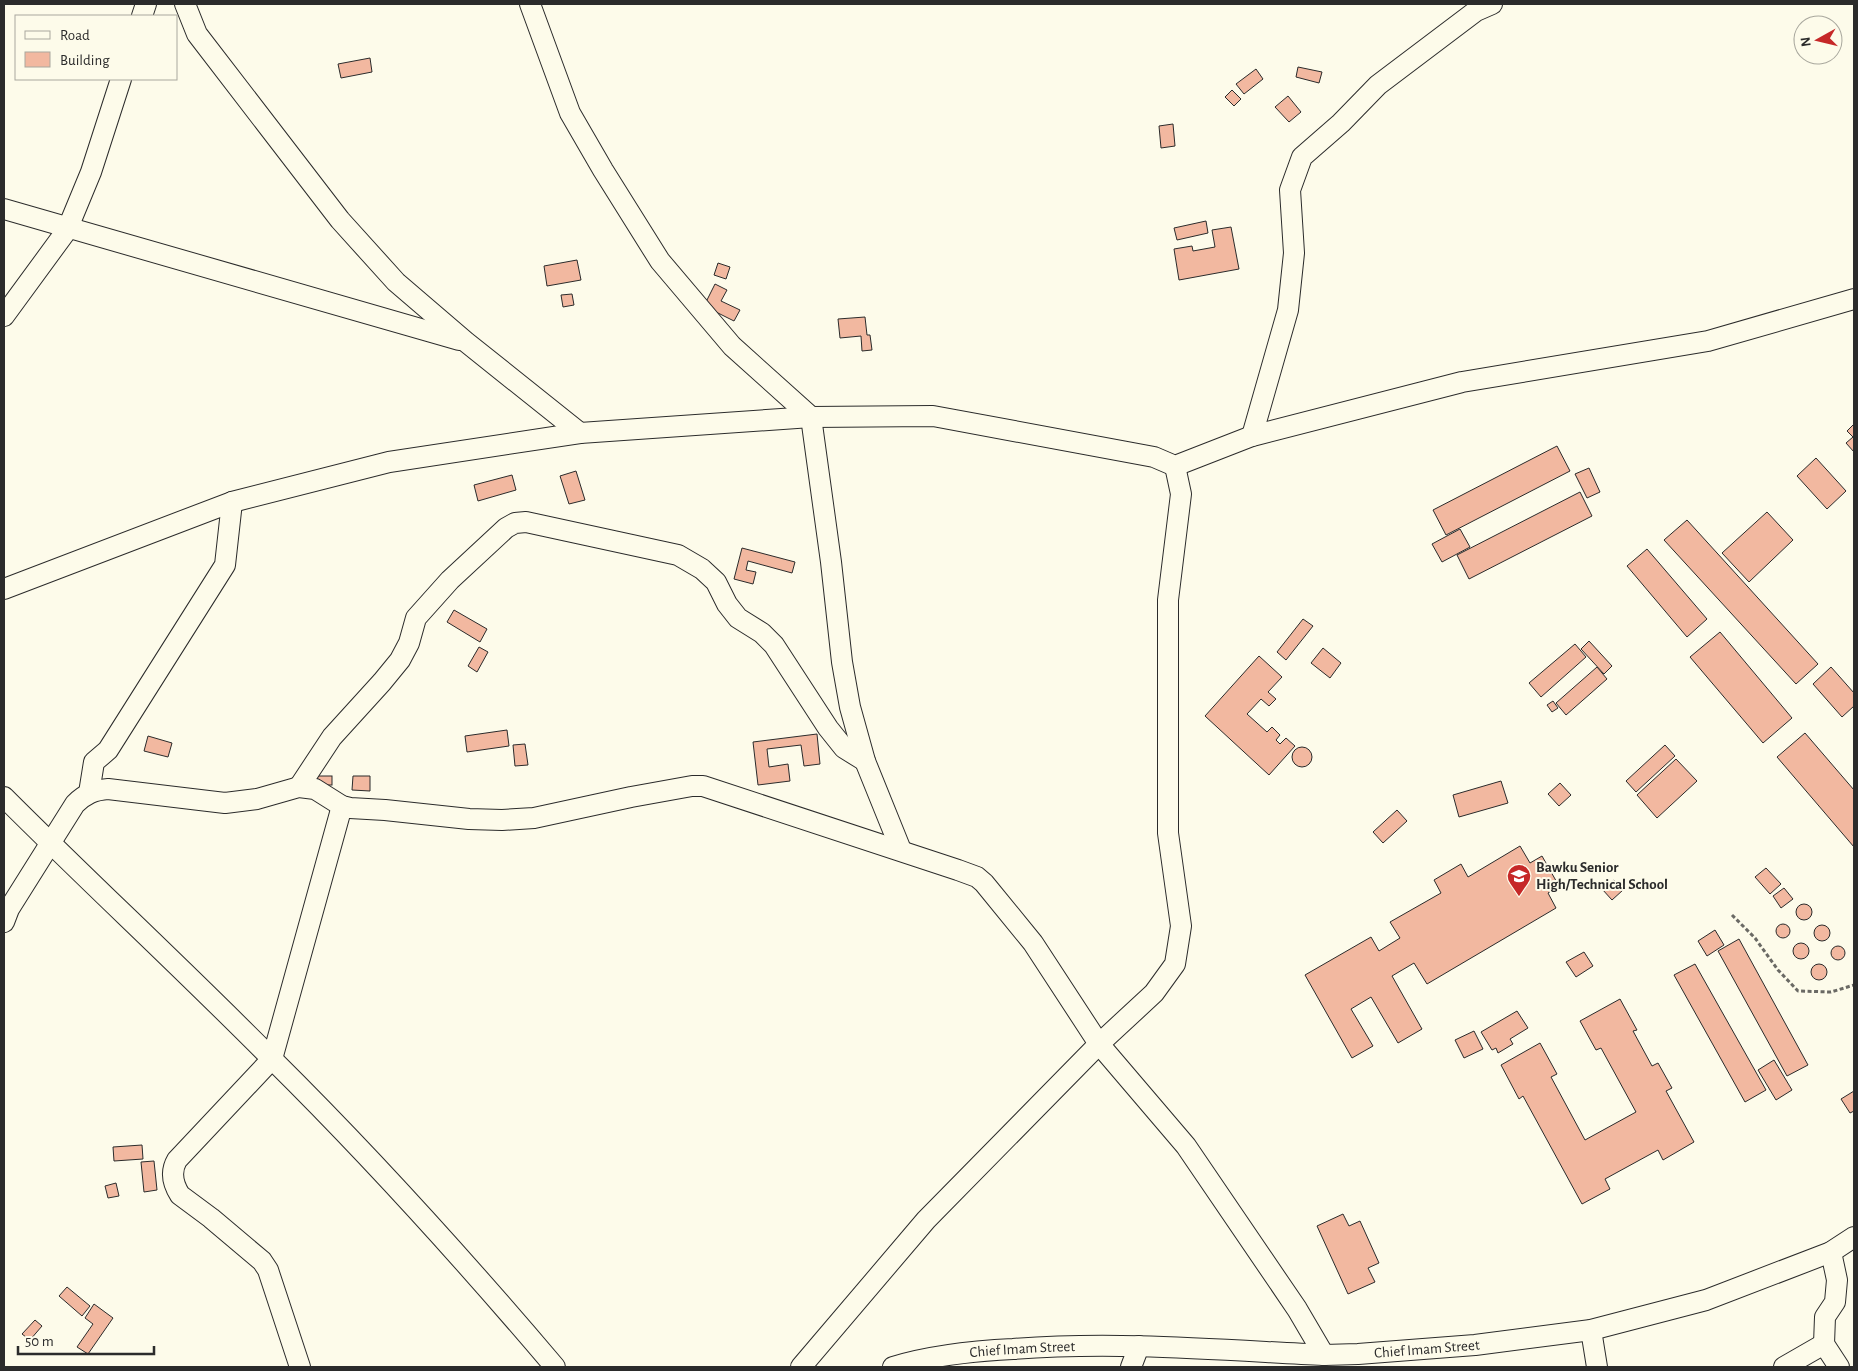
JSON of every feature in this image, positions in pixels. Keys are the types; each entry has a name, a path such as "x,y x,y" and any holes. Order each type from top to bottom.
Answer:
{"street":[{"path":"186,4 197,34 340,220 396,282 466,342 580,433"},
{"path":"530,4 570,113 660,261 732,346 811,417 831,562 842,662 850,707 864,761 901,850"},
{"path":"1252,436 1288,310 1294,253 1290,190 1302,157 1341,123 1378,85 1476,11 1492,4"},
{"path":"4,316 67,230 91,172 121,80"},
{"path":"4,209 466,342"},
{"path":"4,589 232,502 389,462 580,433 811,417 933,416 1154,457 1175,466 1252,436 1462,382 1708,341 1854,299"},
{"path":"801,1367 926,1220 1099,1044 1154,993 1175,964 1181,926 1168,833 1168,600 1180,494 1175,466"},
{"path":"89,793 94,762 108,750 225,564 232,502"},
{"path":"299,787 332,737 400,660 409,644 416,618 450,580 506,528 515,523 526,522 678,555 702,570 716,582 727,604 738,618 762,633 774,645 828,728 844,748 864,761"},
{"path":"4,922 9,908 75,804 89,793 108,789 225,803 257,799 299,787 315,789 342,806 469,819 502,820 534,818 631,797 692,786 703,786 901,850 977,877 984,883 1032,943 1099,1044 1186,1146 1297,1309 1324,1355"},
{"path":"4,796 272,1058 388,1179 505,1308 555,1367"},
{"path":"300,1367 268,1270 262,1261 211,1218 180,1195 173,1177 173,1171 177,1160 272,1058 342,806"},
{"name":"Chief Imam Street","path":"893,1367 973,1351 1077,1345 1139,1346 1324,1355 1359,1361 1591,1330 1706,1300 1831,1252 1854,1237"},
{"path":"1831,1252 1838,1280 1834,1302 1825,1317 1824,1344 1839,1367"},
{"path":"1591,1330 1597,1367"},
{"path":"1784,1367 1824,1344"},
{"path":"1131,1367 1139,1346"}],"path":[{"path":"1732,915 1755,938 1778,970 1798,991 1831,992 1854,985"}],"building":[{"path":"370,58 372,72 341,78 338,64"},
{"path":"1298,67 1322,72 1319,83 1296,77"},
{"path":"1256,69 1263,79 1244,94 1236,84"},
{"path":"1232,90 1241,99 1234,106 1225,97"},
{"path":"1288,96 1301,112 1289,122 1275,107"},
{"path":"1173,124 1175,146 1161,148 1159,126"},
{"path":"1206,221 1208,233 1177,240 1174,228"},
{"path":"1231,227 1239,269 1179,280 1174,249 1192,246 1193,251 1215,247 1212,230"},
{"path":"577,260 581,280 547,286 544,266"},
{"path":"718,263 730,267 726,279 714,275"},
{"path":"715,284 727,290 721,301 740,310 734,321 704,306"},
{"path":"572,294 574,305 563,307 561,295"},
{"path":"865,317 867,335 870,335 872,350 862,351 861,336 840,338 838,319"},
{"path":"1854,424 1854,452 1846,443 1853,437 1847,431"},
{"path":"1557,446 1570,471 1446,535 1433,510"},
{"path":"1816,458 1846,491 1827,509 1797,476"},
{"path":"1589,468 1600,492 1587,498 1575,474"},
{"path":"576,471 585,500 569,504 560,476"},
{"path":"512,475 516,490 478,501 474,485"},
{"path":"1580,492 1592,516 1469,579 1457,555"},
{"path":"1767,512 1793,540 1749,582 1722,553"},
{"path":"1687,520 1818,664 1796,684 1664,540"},
{"path":"1460,529 1470,547 1442,562 1432,544"},
{"path":"742,548 795,562 792,573 748,561 746,570 756,572 753,584 734,579"},
{"path":"1647,549 1707,619 1687,637 1627,566"},
{"path":"454,610 487,629 480,642 447,622"},
{"path":"1303,619 1313,626 1286,660 1277,652"},
{"path":"1720,632 1792,718 1763,743 1690,657"},
{"path":"1589,641 1612,666 1604,674 1581,649"},
{"path":"1575,644 1586,657 1541,697 1529,683"},
{"path":"479,647 488,652 477,672 468,666"},
{"path":"1323,648 1341,663 1330,678 1311,663"},
{"path":"1259,656 1282,677 1268,692 1276,699 1269,706 1261,699 1247,714 1267,732 1272,727 1280,735 1276,740 1280,744 1286,738 1295,746 1269,775 1205,716"},
{"path":"1597,667 1607,679 1566,715 1556,703"},
{"path":"1831,667 1854,693 1854,706 1842,717 1813,684"},
{"path":"1553,701 1558,708 1552,712 1547,705"},
{"path":"507,730 509,746 467,752 465,736"},
{"path":"1805,733 1854,790 1854,847 1777,757"},
{"path":"817,734 820,764 804,766 801,745 767,749 769,767 788,764 790,781 758,785 753,742"},
{"path":"148,736 172,743 168,757 144,751"},
{"path":"525,744 528,765 515,766 513,745"},
{"path":"1665,745 1675,756 1636,792 1626,781"},
{"path":"1302,747 1309,750 1312,757 1309,764 1302,767 1295,764 1292,757 1295,750"},
{"path":"1676,759 1697,781 1657,818 1637,795"},
{"path":"315,776 332,776 332,785 315,785"},
{"path":"353,776 370,776 370,791 352,790"},
{"path":"1501,781 1508,803 1459,817 1453,795"},
{"path":"1560,783 1571,795 1559,806 1548,794"},
{"path":"1397,810 1407,821 1383,843 1373,832"},
{"path":"1520,846 1530,863 1542,856 1559,886 1548,893 1556,908 1427,984 1414,963 1392,976 1422,1029 1398,1043 1371,997 1351,1009 1373,1046 1352,1058 1305,975 1371,937 1379,951 1400,938 1390,922 1441,893 1434,880 1461,864 1468,877"},
{"path":"1766,868 1781,884 1770,894 1755,877"},
{"path":"1614,880 1623,890 1612,900 1602,889"},
{"path":"1784,888 1793,899 1781,908 1773,896"},
{"path":"1804,904 1810,906 1812,912 1810,918 1804,920 1798,918 1796,912 1798,906"},
{"path":"1780,924 1786,924 1790,931 1786,938 1780,938 1776,934 1776,928"},
{"path":"1822,925 1828,927 1830,933 1828,939 1822,941 1816,939 1814,933 1816,927"},
{"path":"1715,930 1724,945 1707,956 1698,941"},
{"path":"1739,939 1808,1065 1787,1076 1718,951"},
{"path":"1801,943 1807,945 1809,951 1807,957 1801,959 1795,957 1793,951 1795,945"},
{"path":"1835,946 1841,946 1845,953 1841,960 1835,960 1831,956 1831,950"},
{"path":"1584,952 1593,966 1576,977 1566,962"},
{"path":"1695,964 1766,1090 1745,1102 1674,975"},
{"path":"1819,964 1825,966 1827,972 1825,978 1819,980 1813,978 1811,972 1813,966"},
{"path":"1620,999 1637,1030 1633,1031 1652,1066 1658,1063 1672,1088 1666,1091 1694,1142 1663,1160 1658,1150 1605,1179 1610,1189 1582,1204 1523,1096 1519,1099 1501,1065 1540,1043 1557,1074 1551,1077 1585,1140 1636,1112 1601,1048 1596,1050 1580,1021"},
{"path":"1517,1011 1528,1028 1510,1039 1513,1044 1498,1053 1496,1048 1492,1050 1481,1032"},
{"path":"1474,1031 1483,1049 1464,1058 1455,1040"},
{"path":"1774,1060 1792,1090 1776,1100 1758,1070"},
{"path":"1854,1091 1854,1111 1850,1113 1841,1099"},
{"path":"142,1145 143,1159 114,1161 113,1147"},
{"path":"154,1161 157,1190 144,1192 141,1162"},
{"path":"116,1183 119,1196 108,1198 105,1186"},
{"path":"1343,1214 1349,1226 1360,1221 1379,1263 1368,1268 1375,1282 1348,1294 1317,1226"},
{"path":"67,1287 90,1306 82,1316 59,1296"},
{"path":"94,1304 113,1318 88,1354 77,1347 93,1324 85,1318"},
{"path":"35,1320 42,1326 30,1340 22,1334"}],"place":[{"name":"Bawku Senior High/Technical School","path":"1519,897"}]}
